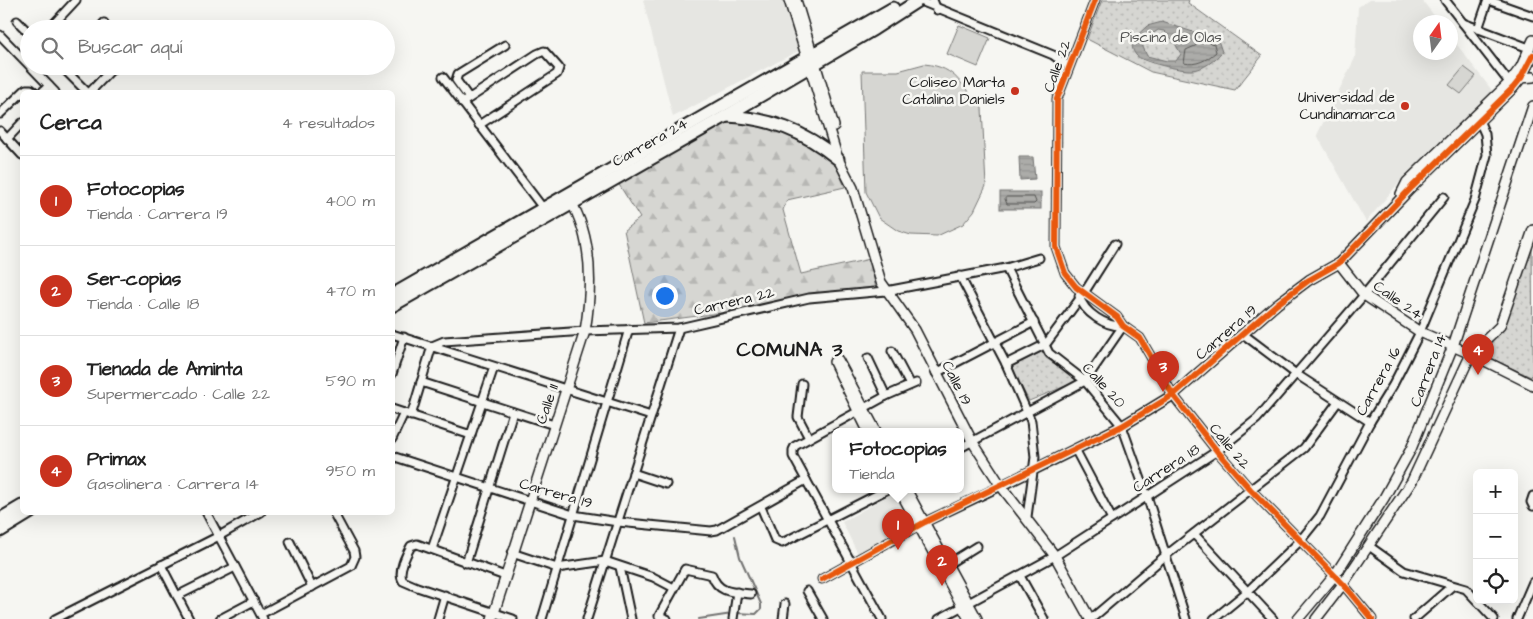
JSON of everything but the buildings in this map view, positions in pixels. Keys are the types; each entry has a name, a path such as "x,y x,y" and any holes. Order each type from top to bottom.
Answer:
{"main road":[{"name":"Carrera 24","path":"395,293 544,208 569,199 726,116 905,0"},
{"name":"Carrera 24","path":"395,304 557,212 569,199 918,0"},
{"path":"726,116 775,122 819,144 838,159"},
{"path":"0,519 20,507"},
{"path":"0,531 26,515"}],"street":[{"path":"57,20 76,0"},
{"name":"Calle 19","path":"788,0 811,61"},
{"name":"Calle 19","path":"796,0 811,61 844,170"},
{"path":"918,0 936,10 1053,56 1068,66"},
{"path":"933,0 936,10"},
{"name":"Calle 22","path":"1095,0 1068,66 1057,99 1055,123 1056,247 1065,273 1101,321 1113,326 1123,326"},
{"path":"1444,0 1511,85"},
{"path":"1478,29 1488,0 1533,16"},
{"path":"17,21 20,24"},
{"path":"1461,21 1530,56"},
{"path":"0,35 20,56"},
{"path":"469,98 458,82 458,74 505,45"},
{"path":"462,103 541,51 548,53 558,68 557,74 479,125"},
{"name":"Carrera 19","path":"1511,85 1530,56"},
{"name":"Carrera 19","path":"822,579 922,524 1122,426 1173,395 1308,280 1339,262 1395,205 1408,182 1511,85 1521,78 1530,56"},
{"path":"38,75 52,90"},
{"path":"70,75 86,90"},
{"path":"90,90 106,75"},
{"path":"442,77 544,208 557,212"},
{"path":"1521,78 1533,77"},
{"path":"44,90 49,86"},
{"path":"0,114 20,95"},
{"name":"Carrera 14","path":"1298,619 1335,575 1384,498 1411,449 1453,346 1533,106"},
{"name":"Calle 19","path":"825,107 838,159 853,188 881,282 914,330 972,441 1001,486 1028,518 1055,556 1091,619"},
{"name":"Carrera 16","path":"1214,619 1248,591 1300,540 1320,516 1370,422 1394,385 1420,332 1476,200 1485,167 1487,145 1478,118"},
{"path":"7,139 20,126"},
{"path":"0,131 20,153"},
{"name":"Carrera 18","path":"939,619 1055,556 1217,451 1257,419 1364,295 1444,197"},
{"name":"Calle 11","path":"493,616 504,576 585,331 589,301 588,251 580,223 569,199"},
{"name":"Carrera 14","path":"1316,619 1343,584 1412,481 1471,354 1500,326 1533,230"},
{"path":"1006,364 1046,344 1082,296 1115,244"},
{"name":"Carrera 22","path":"432,346 458,338 679,328 809,298 886,291 1006,268 1039,258"},
{"name":"Calle 24","path":"1339,262 1364,295 1420,332 1471,354 1533,385"},
{"name":"Calle 20","path":"1006,268 1049,353 1085,381 1122,426 1147,496 1186,619"},
{"path":"960,276 1028,410 1035,457 1028,518"},
{"name":"Calle 22","path":"1082,296 1117,317 1123,326 1140,338 1173,395 1217,451 1250,489 1335,575 1372,619"},
{"path":"936,373 1034,322"},
{"path":"964,446 1085,381 1123,326"},
{"path":"587,619 679,328"},
{"path":"542,619 629,329"},
{"path":"1243,334 1296,374 1370,422"},
{"path":"395,335 651,416"},
{"path":"395,365 404,337"},
{"path":"395,434 408,414 421,382 432,346"},
{"path":"882,619 793,456 793,448 860,409 913,384 892,351"},
{"path":"868,358 886,396"},
{"path":"867,428 860,409 838,360 834,362 860,409 874,428"},
{"path":"432,549 494,367"},
{"path":"421,382 554,425"},
{"path":"802,384 798,417 809,438"},
{"path":"1091,619 1165,556 1304,448 1337,402"},
{"path":"395,410 471,435"},
{"path":"466,563 513,412"},
{"path":"1075,450 1112,519"},
{"name":"Carrera 19","path":"395,457 573,514 618,522 717,530 761,507"},
{"path":"633,472 666,484"},
{"path":"806,480 761,507 775,540 780,543 880,493"},
{"path":"902,493 948,564 969,619"},
{"path":"908,493 965,605 977,619"},
{"path":"208,515 262,617 312,587 347,569 354,562 354,551 335,515"},
{"path":"55,619 219,536 252,515"},
{"path":"1194,534 1273,619"},
{"path":"290,542 312,587"},
{"path":"504,576 417,544 411,546 407,553 400,574 406,582 445,595 493,616 513,619"},
{"path":"948,564 977,546"},
{"path":"1369,546 1404,571 1466,589 1494,619"},
{"path":"512,553 557,568 605,561 653,577 674,588"},
{"path":"161,565 189,619"},
{"path":"177,596 235,566"},
{"path":"620,567 631,619"},
{"path":"667,619 659,616 682,572 687,569 712,575 715,583 721,589 751,594"},
{"path":"1020,576 1044,619"},
{"path":"1517,619 1533,582"},
{"path":"1414,619 1452,586"},
{"path":"733,615 737,592"},
{"path":"808,592 823,619"},
{"path":"438,619 445,595"},
{"path":"220,619 254,601"},
{"path":"783,619 785,604"}],"shaded area":[{"path":"643,0 784,0 800,50 673,117"},
{"name":"Universidad de Cundinamarca","path":"1369,0 1422,0 1434,15 1413,15 1413,60 1458,60 1458,46 1494,93 1407,173 1366,222 1317,135 1355,58 1358,7"},
{"path":"893,493 897,493 913,522 858,554 842,522"}],"green space":[{"name":"Piscina de Olas","path":"1102,0 1189,0 1188,3 1262,56 1235,90 1151,72 1087,39"},
{"path":"959,25 990,38 978,67 947,54"},
{"path":"924,64 944,69 952,74 982,108 986,186 974,211 963,224 937,236 911,235 898,231 879,218 866,192 862,71 898,71"},
{"path":"1464,67 1476,76 1461,94 1449,85"},
{"path":"728,121 757,122 820,148 837,168 845,187 787,200 783,210 801,274 870,259 876,289 751,309 644,323 624,230 640,218 618,183"},
{"path":"1532,245 1533,372 1531,377 1480,353 1481,347 1506,323"},
{"path":"1045,350 1046,358 1080,380 1029,401 1011,367"}],"water":[{"path":"1162,22 1218,40 1222,52 1208,64 1196,70 1171,68 1153,63 1139,58 1133,48 1132,40 1147,26","holes":["1158,30 1164,31 1173,40 1181,54 1176,61 1167,61 1147,56 1143,47 1143,41"]},
{"path":"1019,157 1033,157 1035,179 1020,180"},
{"path":"1000,192 1041,192 1041,209 1000,209"}],"waterway":[{"path":"735,536 740,557 761,604 761,609 756,614 736,613"},
{"path":"699,619 732,614"}],"cycle path":[{"path":"1095,0 1057,99 1056,247 1065,273 1076,287 1117,317 1123,326 1140,338 1173,395 1217,451 1250,489 1343,584 1372,619"},
{"path":"822,579 925,522 1122,426 1173,395 1277,304 1309,280 1339,263 1412,187 1513,88 1521,78 1533,55"}],"place":[{"name":"Coliseo Marta Catalina Daniels","path":"1015,91"},
{"name":"Universidad de Cundinamarca","path":"1405,106"},
{"name":"Primax","path":"1478,375"},
{"name":"Tienada de Aminta","path":"1163,392"},
{"name":"Fotocopias","path":"898,550"},
{"name":"Ser-copias","path":"942,586"}],"district":[{"name":"COMUNA 3","path":"790,349"}]}
